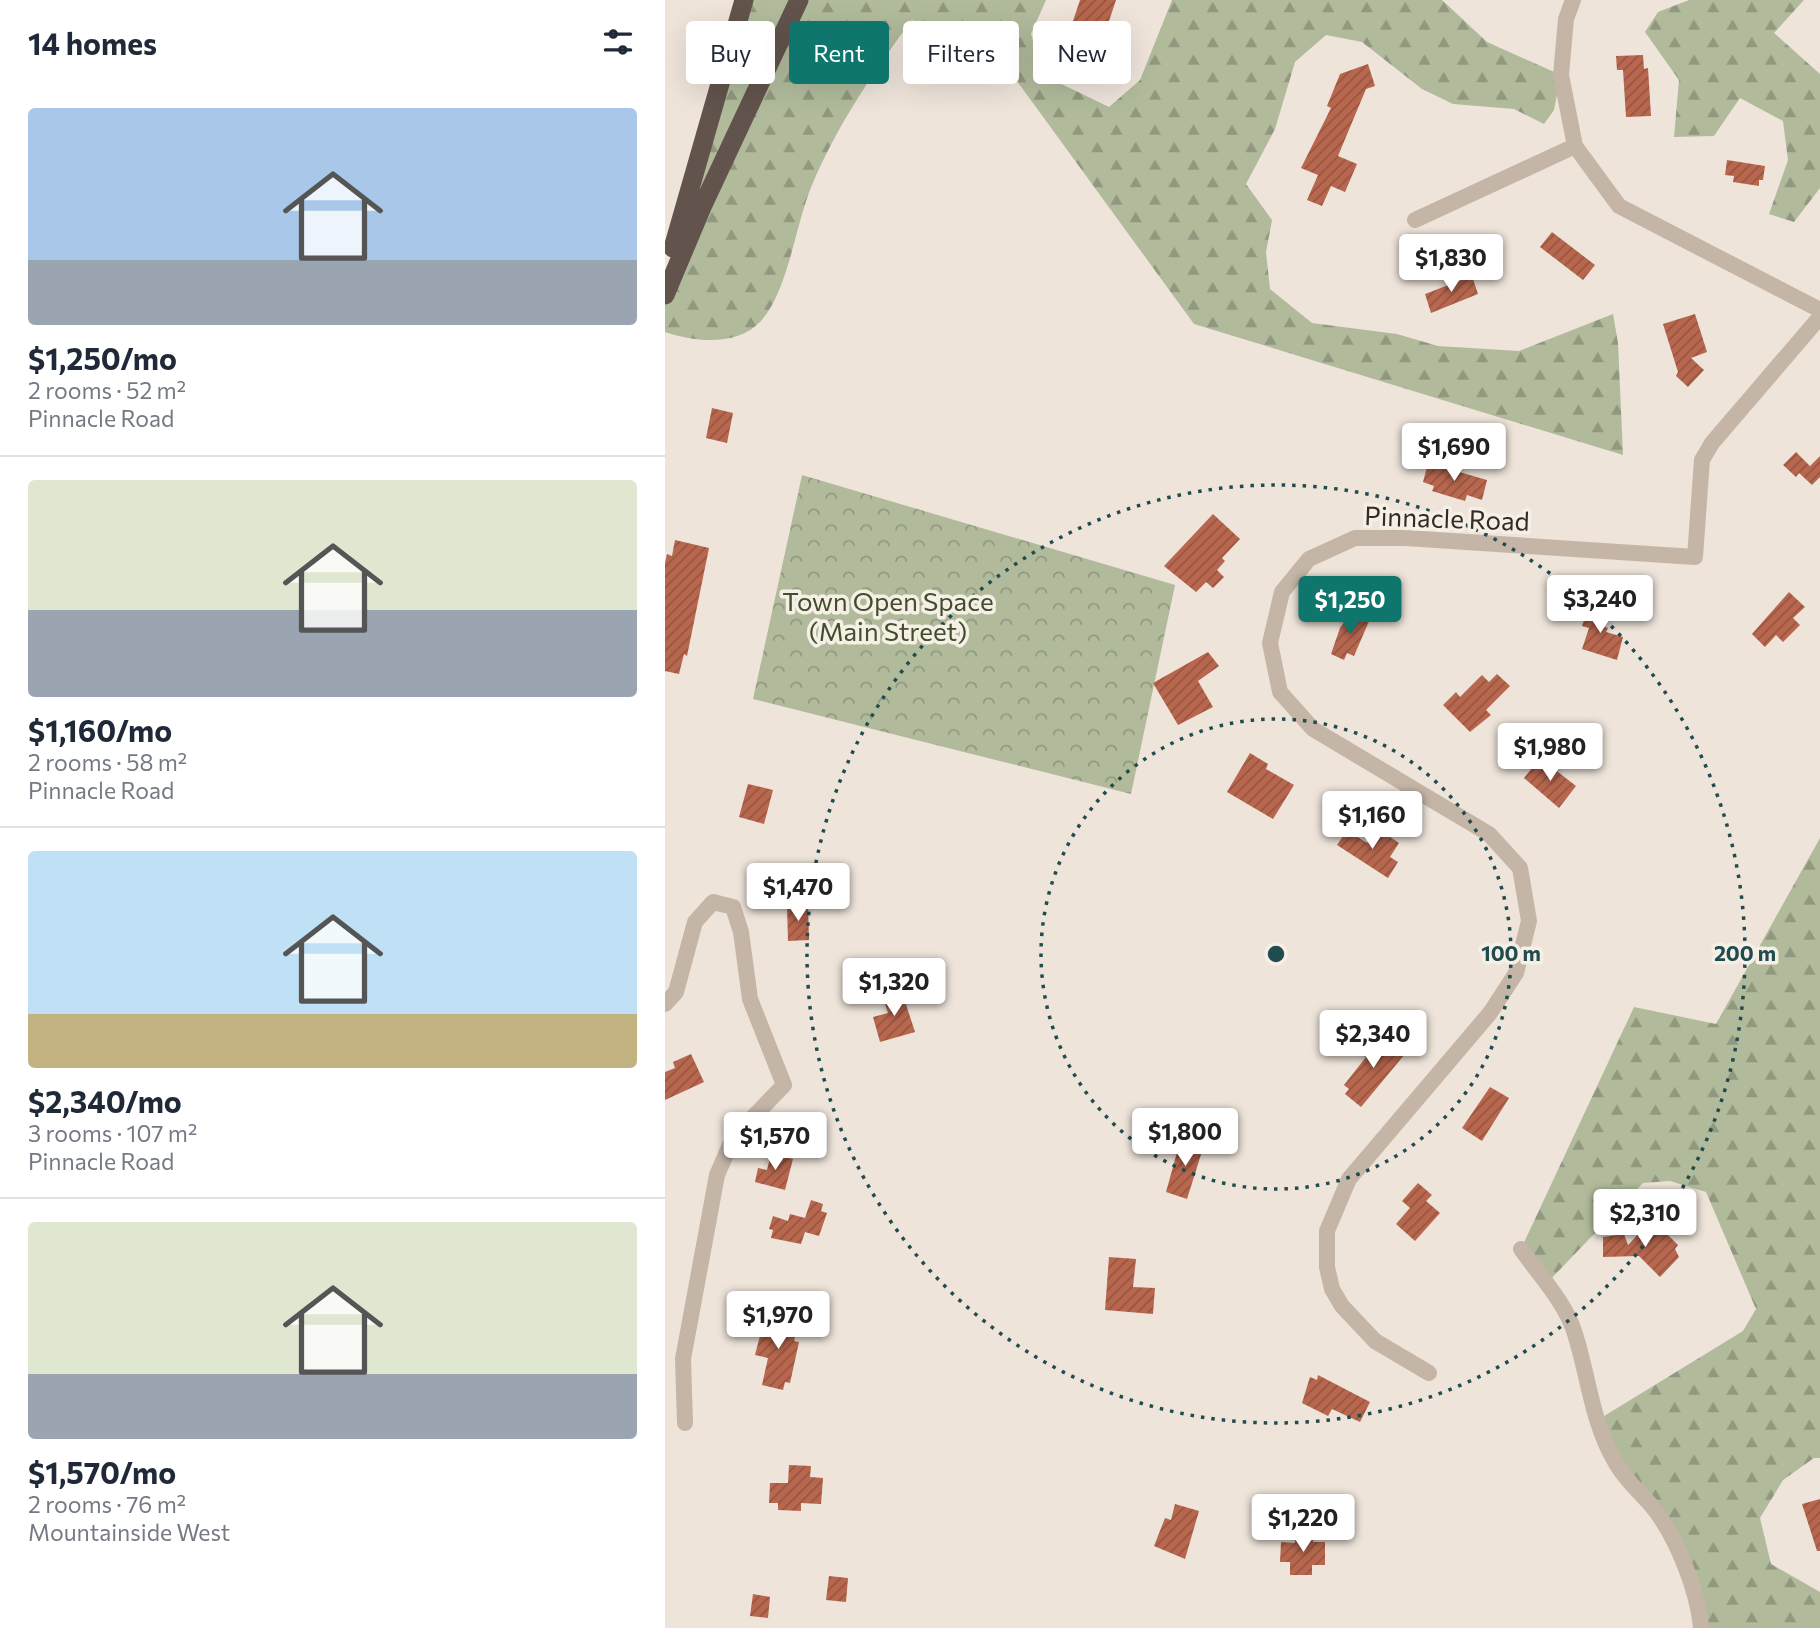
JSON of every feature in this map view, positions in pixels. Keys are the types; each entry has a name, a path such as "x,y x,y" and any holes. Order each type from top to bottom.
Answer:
{"highway":[{"path":"665,278 744,0"},
{"path":"665,295 702,207 799,0"}],"street":[{"path":"1573,0 1566,19 1561,75 1575,146 1619,206 1820,310"},
{"path":"1415,219 1575,146"},
{"name":"Pinnacle Road","path":"1429,1373 1375,1341 1342,1306 1332,1289 1327,1267 1327,1231 1349,1179 1490,1013 1516,973 1529,922 1520,868 1489,834 1313,729 1280,692 1270,642 1282,593 1310,559 1355,538 1406,538 1695,557 1702,460 1712,443 1820,317"},
{"path":"665,1004 676,992 695,922 713,902 733,907 741,932 750,999 784,1084 733,1138 717,1175 683,1359 685,1423"},
{"path":"1521,1249 1566,1313 1575,1333 1596,1421 1617,1466 1656,1511 1673,1539 1685,1566 1701,1628"}],"green space":[{"path":"744,0 1046,0 1037,21 1033,21 1033,84 1062,84 1109,107 1140,80 1172,0 1442,0 1487,42 1561,75 1554,110 1544,124 1514,109 1453,104 1422,89 1362,42 1326,35 1295,62 1275,129 1246,184 1272,220 1266,252 1270,289 1312,323 1397,334 1438,346 1519,351 1613,314 1618,343 1623,455 1194,324 1019,84 1019,21 903,21 903,32 889,51 889,21 789,21 789,84 867,84 833,142 812,185 785,274 771,308 761,321 740,335 728,339 702,340 665,332 665,278 720,84 775,84 775,21 738,21"},
{"path":"1689,0 1804,0 1774,33 1820,74 1820,188 1794,222 1769,214 1788,160 1783,121 1740,98 1714,136 1674,137 1679,80 1645,32 1658,12"},
{"name":"Town Open Space (Main Street)","path":"802,475 1175,585 1131,794 753,699"},
{"path":"1820,838 1820,1458 1814,1458 1783,1480 1760,1518 1771,1564 1820,1592 1820,1628 1701,1628 1685,1566 1596,1421 1743,1331 1756,1309 1706,1192 1670,1181 1643,1183 1546,1284 1521,1249 1634,1007 1716,1024"}],"building":[{"path":"1080,0 1116,0 1109,21 1073,21"},
{"path":"1643,55 1644,69 1648,68 1651,116 1626,117 1623,70 1617,70 1616,56"},
{"path":"1368,64 1375,86 1366,89 1338,156 1357,164 1345,192 1331,186 1322,206 1307,200 1318,175 1301,168 1331,108 1327,106 1340,74"},
{"path":"1727,160 1765,166 1763,180 1759,180 1759,186 1733,182 1734,176 1725,175"},
{"path":"1552,232 1595,265 1583,280 1540,247"},
{"path":"1472,276 1478,294 1431,313 1425,294"},
{"path":"1695,314 1707,352 1691,358 1704,370 1688,387 1676,376 1678,372 1663,324"},
{"path":"712,408 733,413 727,443 706,438"},
{"path":"1796,452 1810,466 1820,456 1820,477 1812,485 1799,473 1796,477 1783,465"},
{"path":"1428,463 1487,480 1482,500 1467,495 1465,501 1432,491 1434,486 1423,482"},
{"path":"1213,514 1240,539 1222,558 1225,561 1217,570 1224,577 1213,588 1206,582 1196,592 1164,566"},
{"path":"675,540 709,548 687,656 684,654 679,674 665,671 665,563 667,554 672,556"},
{"path":"1789,592 1805,607 1793,618 1800,625 1783,642 1776,635 1765,647 1752,634"},
{"path":"1589,605 1607,610 1602,626 1608,628 1606,632 1623,637 1617,660 1582,649 1589,628 1582,626"},
{"path":"1354,612 1370,619 1354,656 1347,653 1344,660 1331,654 1340,628 1347,619 1350,621"},
{"path":"1208,652 1219,666 1198,681 1213,707 1178,725 1153,683"},
{"path":"1497,674 1510,686 1486,710 1491,715 1470,732 1443,705 1456,692 1460,697 1482,675 1489,682"},
{"path":"1250,753 1268,764 1266,769 1294,785 1273,819 1227,792"},
{"path":"1540,758 1576,786 1559,808 1524,778"},
{"path":"748,784 773,790 764,824 739,817"},
{"path":"1377,828 1399,843 1390,857 1398,862 1388,878 1337,845 1347,830 1367,843"},
{"path":"808,904 809,940 788,941 787,905"},
{"path":"901,989 915,1032 880,1042 873,1017 888,1013 883,997"},
{"path":"1383,1036 1405,1054 1361,1107 1345,1094 1349,1089 1344,1085 1366,1057 1358,1051 1367,1041 1374,1047"},
{"path":"691,1054 704,1082 665,1100 665,1072 675,1068 673,1062"},
{"path":"1490,1087 1509,1098 1482,1141 1462,1128"},
{"path":"1181,1138 1204,1145 1187,1199 1166,1192"},
{"path":"771,1154 793,1159 785,1190 755,1182 758,1168 767,1170"},
{"path":"1418,1183 1432,1195 1426,1201 1440,1213 1415,1241 1396,1224 1410,1208 1402,1201"},
{"path":"811,1200 823,1204 821,1211 827,1213 819,1236 805,1232 801,1244 771,1238 773,1230 769,1229 773,1216 788,1221 790,1214 805,1218"},
{"path":"1646,1226 1655,1234 1661,1228 1678,1245 1675,1249 1679,1257 1660,1277 1639,1256 1603,1257 1603,1237 1624,1234 1628,1245"},
{"path":"1109,1257 1136,1259 1133,1287 1155,1288 1153,1314 1105,1310"},
{"path":"777,1317 799,1322 794,1341 799,1342 790,1383 785,1382 783,1390 762,1385 768,1358 755,1355 764,1320 776,1323"},
{"path":"1318,1375 1370,1402 1360,1422 1332,1409 1328,1416 1302,1403 1310,1377 1317,1380"},
{"path":"789,1465 811,1466 810,1477 823,1478 821,1504 801,1503 801,1511 778,1510 778,1503 769,1503 770,1483 788,1483"},
{"path":"1820,1499 1820,1551 1817,1551 1802,1504"},
{"path":"1175,1504 1199,1511 1185,1559 1154,1546 1165,1518 1171,1520"},
{"path":"1296,1531 1313,1531 1313,1542 1325,1542 1325,1565 1312,1565 1312,1575 1290,1575 1290,1562 1280,1562 1281,1542 1295,1543"},
{"path":"829,1576 848,1578 846,1602 826,1600"},
{"path":"753,1594 770,1597 768,1618 750,1616"}]}
